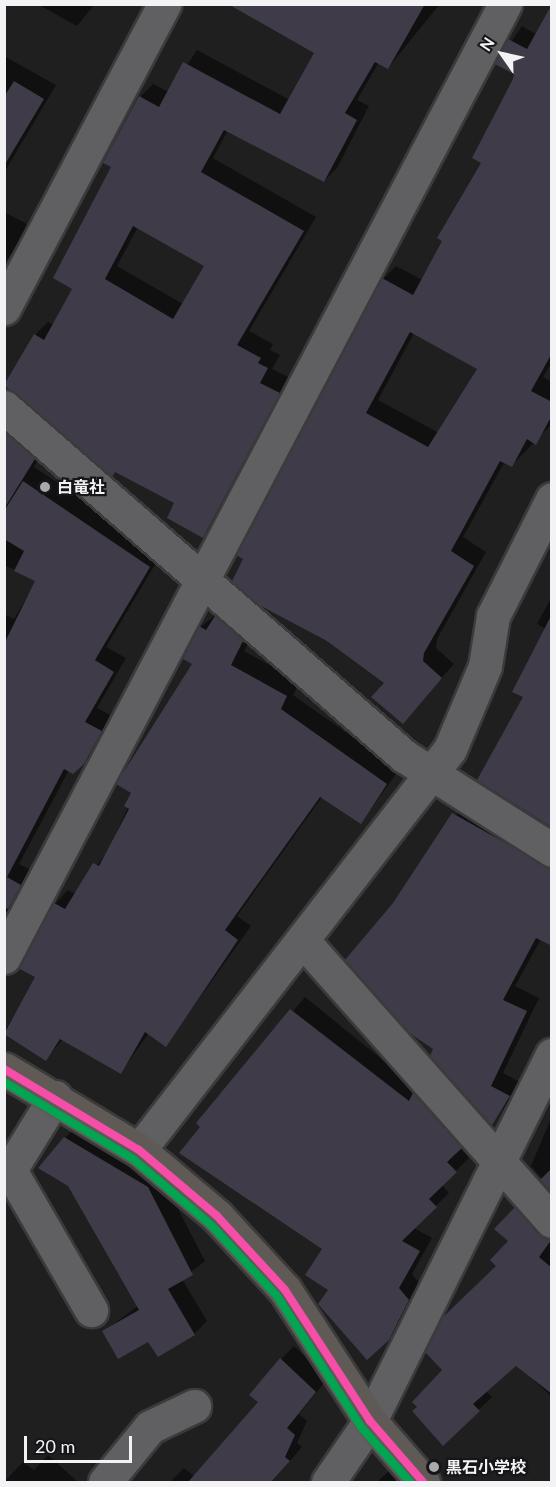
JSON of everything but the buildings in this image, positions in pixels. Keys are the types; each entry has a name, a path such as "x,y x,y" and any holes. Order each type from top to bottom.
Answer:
{"main road":[{"path":"4,1069 55,1097 139,1150 217,1216 278,1282 370,1420 423,1482"}],"street":[{"path":"4,308 164,4"},
{"path":"4,957 505,4"},
{"path":"4,407 430,775 552,850"},
{"path":"139,1150 304,942 430,775 460,731 485,666 493,616 552,499"},
{"path":"304,942 552,1221"},
{"path":"328,1482 370,1420 552,1056"},
{"path":"55,1097 7,1170 91,1310"},
{"path":"105,1482 150,1426 194,1406"}],"transit line":[{"path":"4,1069 139,1150 217,1216 285,1290 370,1421 423,1482"},
{"path":"4,1082 133,1159 210,1224 277,1296 361,1427 410,1482"}],"place":[{"name":"白竜社","path":"45,487"},
{"name":"黒石小学校","path":"434,1467"}]}
